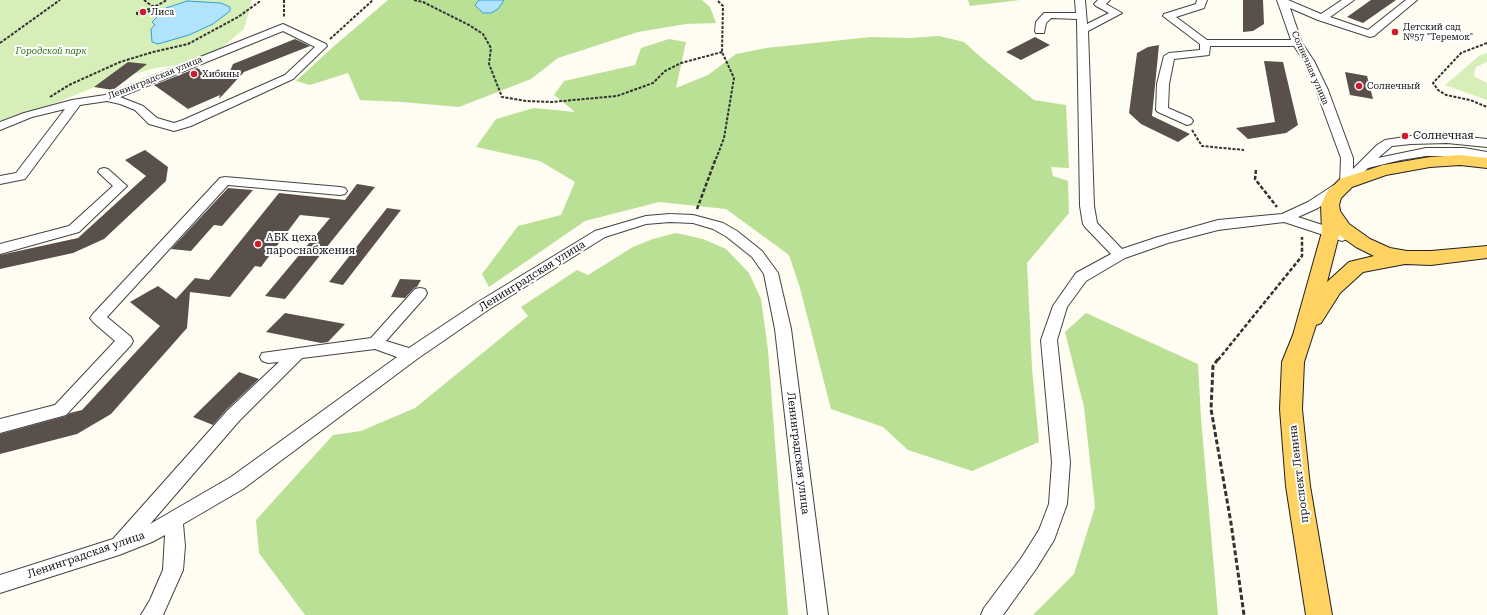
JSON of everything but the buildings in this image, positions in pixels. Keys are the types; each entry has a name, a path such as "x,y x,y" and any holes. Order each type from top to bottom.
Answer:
{"main road":[{"path":"1343,186 1383,170 1430,162 1460,160 1487,163"},
{"path":"1364,166 1383,170"},
{"name":"проспект Ленина","path":"1320,615 1298,486 1291,409 1293,362 1303,334 1331,232 1330,200 1343,186"},
{"path":"1330,212 1343,228 1363,243 1385,253 1407,258 1431,258 1487,252"},
{"name":"проспект Ленина","path":"1303,334 1333,288 1356,268 1381,260 1407,258"}],"street":[{"path":"1080,0 1084,30 1087,206 1090,224 1120,254"},
{"path":"1084,30 1117,13 1100,4 1105,0"},
{"path":"1202,0 1200,6 1168,16 1204,43 1297,43"},
{"path":"1322,18 1349,0"},
{"path":"1282,1 1322,18 1370,34 1412,0"},
{"name":"Солнечная улица","path":"1282,1 1297,43 1309,61 1322,90 1347,158 1343,186"},
{"path":"1040,32 1041,22 1048,15 1081,16"},
{"name":"Ленинградская улица","path":"0,126 28,115 76,102 107,98 283,27"},
{"path":"107,98 123,101 139,108 153,121 174,127 187,123 289,78 322,46 283,27"},
{"path":"1187,121 1162,110 1163,84 1169,56 1205,53 1204,43"},
{"path":"0,180 20,176 76,102"},
{"path":"991,615 1029,563 1047,534 1058,504 1062,462 1049,340 1060,306 1081,277 1120,254 1163,240 1218,225 1282,213 1314,205 1343,186 1381,148 1389,143 1411,140 1447,139 1487,143"},
{"path":"1464,152 1487,146"},
{"path":"1347,158 1364,166 1401,156 1426,152 1464,152 1487,156"},
{"path":"0,249 74,229 122,186 104,172"},
{"path":"0,426 60,410 124,341 98,318 226,181 340,191"},
{"path":"1282,213 1363,243"},
{"name":"Ленинградская улица","path":"0,584 119,546 145,536 174,520 237,483 411,355 483,306 600,234 646,220 693,219 718,226 732,234 757,254 771,273 783,328 818,615"},
{"path":"375,343 420,293"},
{"path":"268,357 375,343 411,355"},
{"path":"119,546 233,416 298,353"},
{"path":"151,615 157,607 173,570 175,546 174,520"}],"path":[{"path":"0,43 60,0"},
{"path":"144,0 152,6 156,6"},
{"path":"150,9 149,12 144,15 137,14 137,12 150,9 167,0"},
{"path":"28,115 48,98 69,85 120,62 153,52 188,44 238,17 259,2 259,0"},
{"path":"283,27 284,0"},
{"path":"322,46 373,0"},
{"path":"414,0 423,2 483,34 491,48 489,64 502,97 526,101 552,102 617,96 653,83 665,72 681,63 722,52"},
{"path":"693,219 724,138 734,78 722,52 723,6 717,0"},
{"path":"1487,43 1461,53 1433,82 1438,90 1446,94 1470,100 1487,107"},
{"path":"1187,121 1202,146 1244,150"},
{"path":"1256,170 1255,179 1282,213"},
{"path":"1244,615 1231,523 1211,409 1213,366 1302,256 1303,238 1299,233"}],"green space":[{"name":"Городской парк","path":"0,0 252,0 244,29 221,48 204,57 184,64 156,68 109,81 0,126"},
{"path":"388,0 702,0 710,7 716,23 686,24 638,32 558,58 531,79 459,107 360,100 348,73 310,85 296,81"},
{"path":"968,0 1020,0 970,6"},
{"path":"939,36 964,42 1034,100 1066,105 1069,168 1051,167 1053,176 1068,181 1069,213 1027,263 1032,368 1039,442 972,471 908,450 883,427 831,409 800,288 789,255 726,209 659,202 585,221 489,287 482,274 518,226 561,215 575,182 540,161 476,147 496,119 534,108 575,112 554,95 564,81 635,65 641,48 669,39 686,42 676,88 708,75 736,54 766,48 871,37 910,38"},
{"path":"1487,53 1487,62 1476,67 1474,74 1475,77 1487,83 1487,100 1445,85 1479,56"},
{"path":"676,233 703,239 726,249 749,273 761,299 768,350 788,615 305,615 259,553 256,520 333,435 361,431 415,408 528,316 521,307 577,270 588,275 633,247 653,239"},
{"path":"1086,313 1198,364 1201,418 1218,615 1033,615 1074,574 1095,507 1084,407 1065,332"}],"water":[{"path":"479,0 504,0 498,9 491,13 483,13 475,5"},
{"path":"187,1 221,3 230,7 230,11 213,24 189,35 158,44 152,42 151,29 155,25 152,22 160,14 160,10"}],"place":[{"name":"Лиса","path":"143,12"},
{"name":"Детский сад №57 \"Теремок\"","path":"1395,32"},
{"name":"Хибины","path":"194,74"},
{"name":"Солнечный","path":"1359,86"},
{"name":"Солнечная","path":"1405,136"},
{"name":"АБК цеха пароснабжения","path":"258,244"}]}
